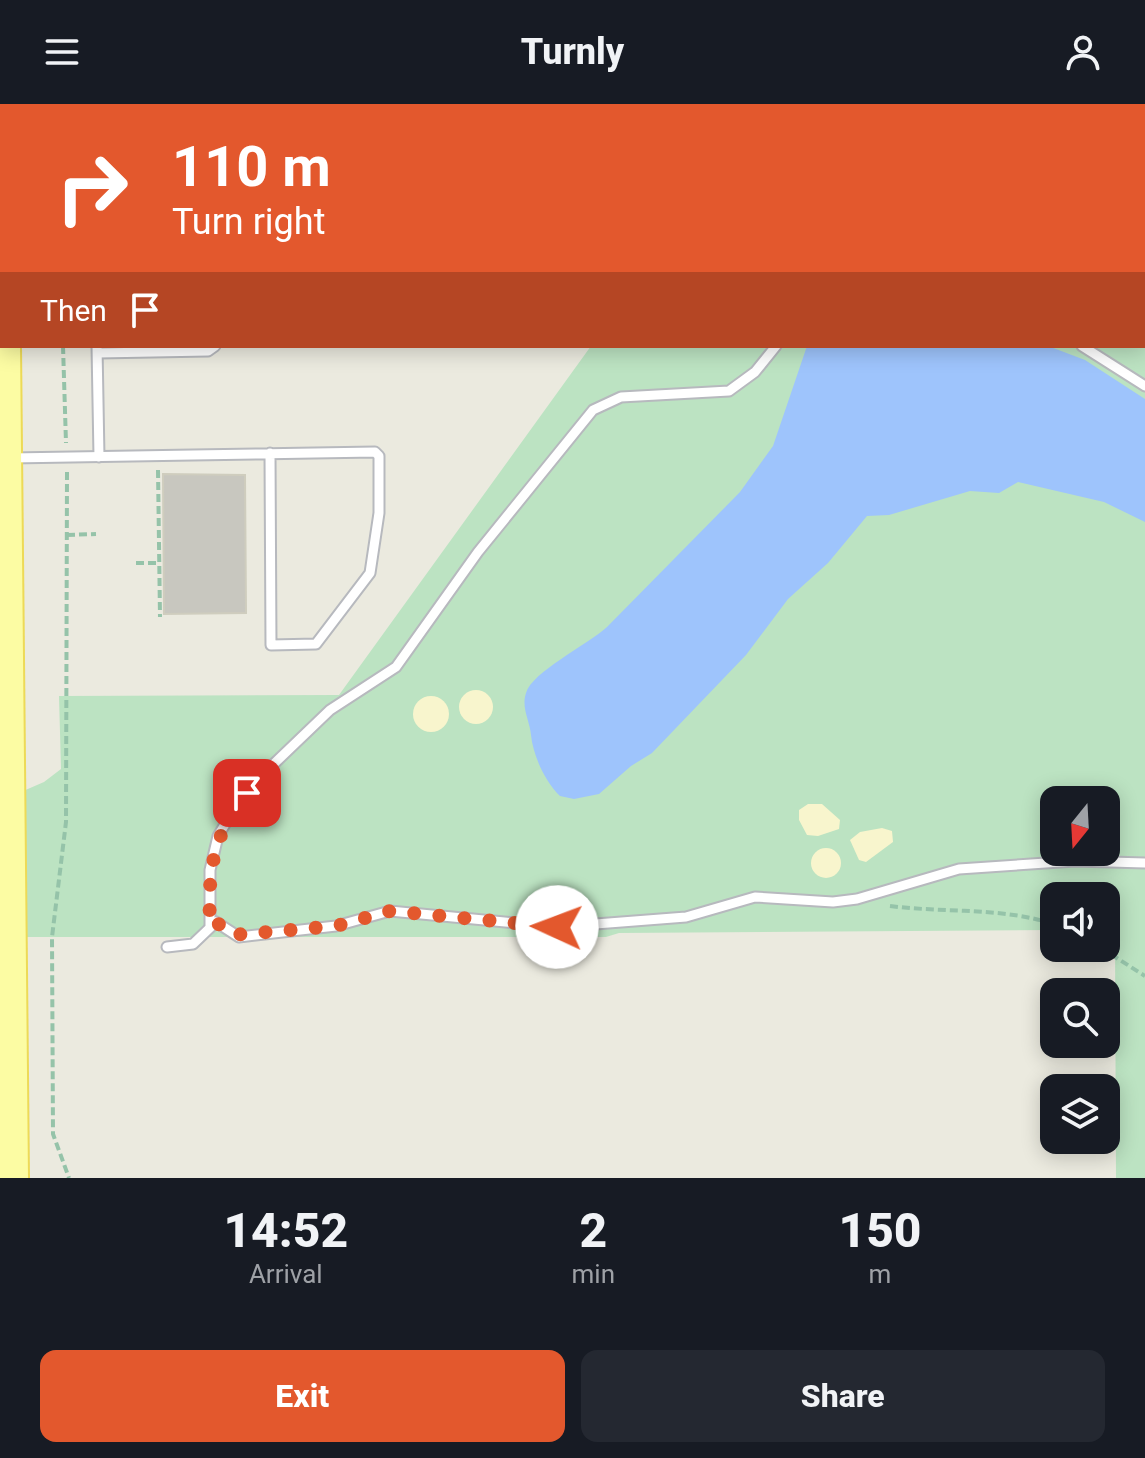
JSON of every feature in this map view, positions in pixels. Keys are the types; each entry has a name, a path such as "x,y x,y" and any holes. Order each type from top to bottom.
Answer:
{"main road":[{"path":"6,348 6,908 14,1178"}],"lane":[{"path":"99,457 98,350 208,351 212,348"},
{"path":"210,925 210,870 218,836 236,806 257,780 330,710 396,667 478,552 593,410 621,397 729,391 755,372 774,348"},
{"path":"1085,348 1145,386"},
{"path":"5,444 67,457 270,453 375,452 379,456 379,513 370,573 316,644 271,645 270,453"},
{"path":"167,947 193,944 216,922 239,937 336,926 390,911 557,927 686,917 755,897 833,902 857,899 959,869 1075,861 1145,863"}],"path":[{"path":"63,348 67,457 66,822 52,937 53,1134 69,1178"},
{"path":"158,470 160,617"},
{"path":"67,535 96,534"},
{"path":"136,563 160,563"},
{"path":"857,899 893,907 1040,920"},
{"path":"1120,960 1145,976"}],"green space":[{"path":"590,348 1145,348 1145,1178 1116,1178 1116,1154 1120,1154 1120,1074 1116,1074 1116,1058 1120,1058 1120,978 1115,978 1115,962 1120,962 1120,882 1040,882 1040,930 619,933 606,937 0,937 0,801 44,782 61,769 59,696 339,695"}],"sand":[{"path":"476,690 488,695 493,707 488,719 476,724 464,719 459,707 464,695"},
{"path":"431,696 444,701 449,714 444,727 431,732 418,727 413,714 418,701"},
{"path":"808,804 822,804 840,820 839,829 818,836 807,835 799,820 799,810"},
{"path":"882,828 892,831 893,842 866,862 859,860 850,840 860,832"},
{"path":"826,848 837,852 841,863 837,874 826,878 815,874 811,863 815,852"}],"water":[{"path":"806,348 1053,348 1085,360 1145,399 1145,522 1104,502 1018,482 999,493 970,491 889,515 867,516 828,563 788,599 746,655 652,753 631,766 599,794 574,799 560,796 545,776 534,751 525,704 530,685 607,627 740,492 773,446"}],"building":[{"path":"163,474 245,475 246,613 164,614"}],"route":[{"path":"247,793 218,836 210,870 210,925 216,922 233,935 312,930 390,911 557,927"}]}
